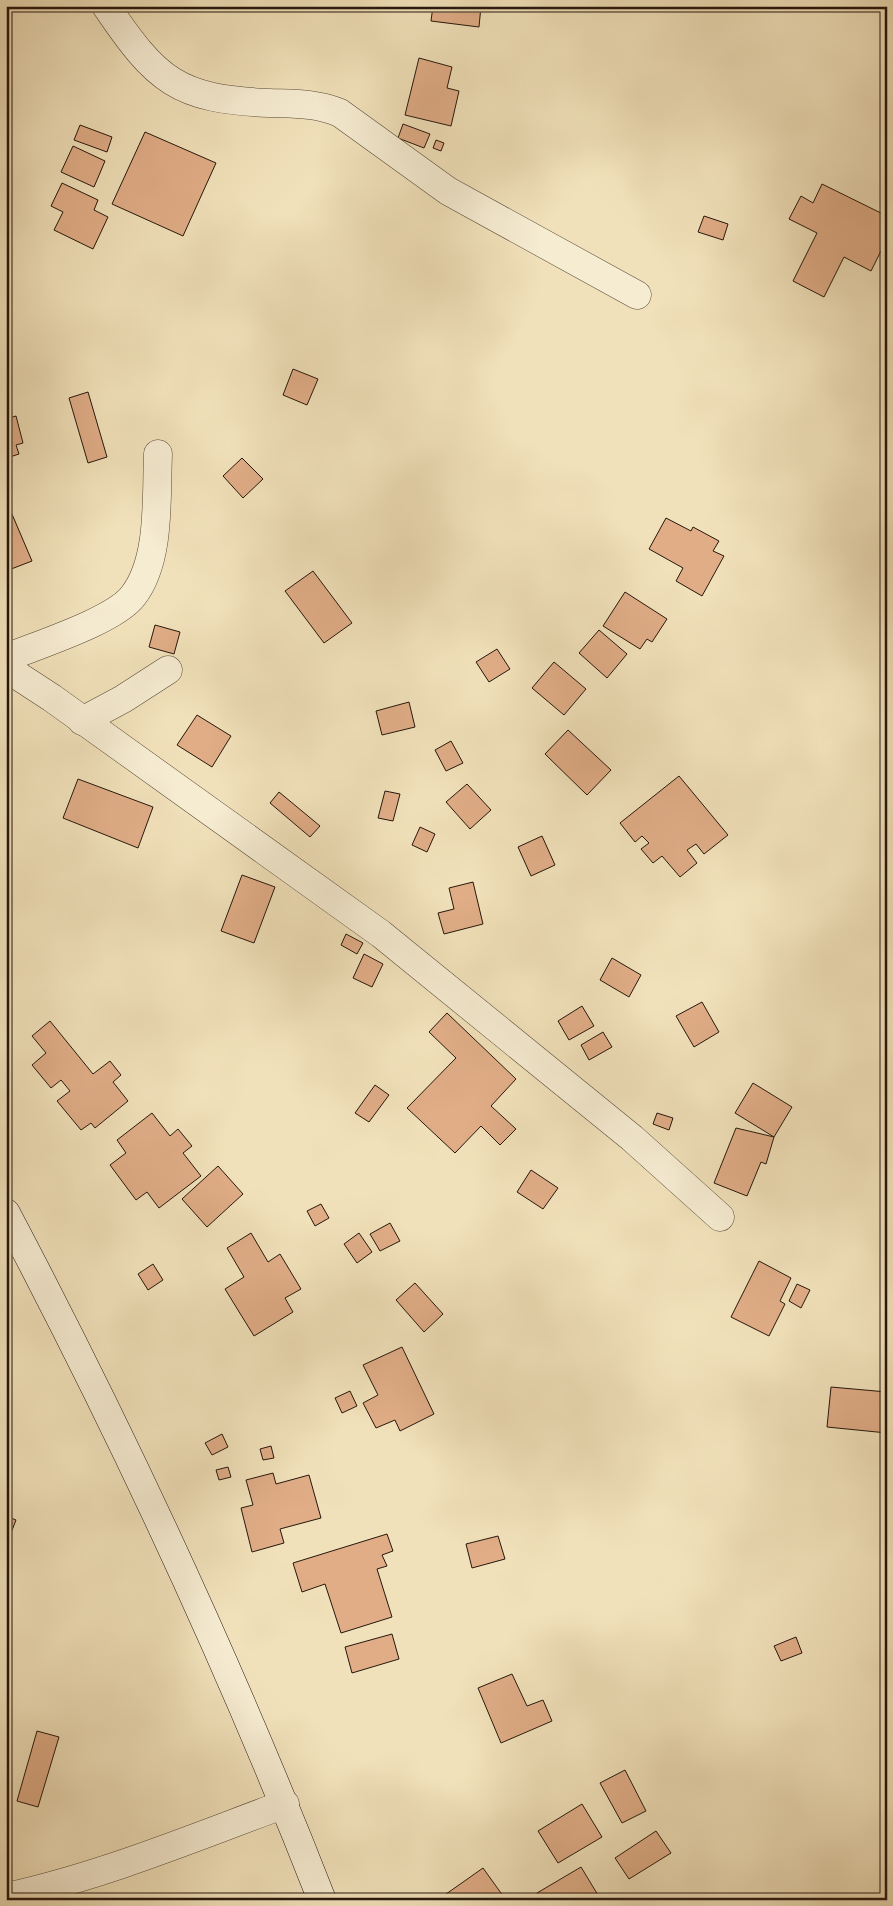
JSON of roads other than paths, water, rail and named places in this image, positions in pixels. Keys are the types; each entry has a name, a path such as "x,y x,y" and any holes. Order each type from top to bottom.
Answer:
{"street":[{"path":"106,6 129,41 153,67 184,88 201,96 222,99 303,103 324,106 340,113 448,191 637,295"},
{"path":"6,658 92,623 120,608 132,598 143,581 151,553 155,526 158,454"},
{"path":"6,668 380,934 632,1138 720,1217"},
{"path":"82,721 123,699 168,670"},
{"path":"6,1213 47,1290 190,1589 285,1804 322,1900"},
{"path":"6,1897 43,1889 104,1871 285,1804"}]}
